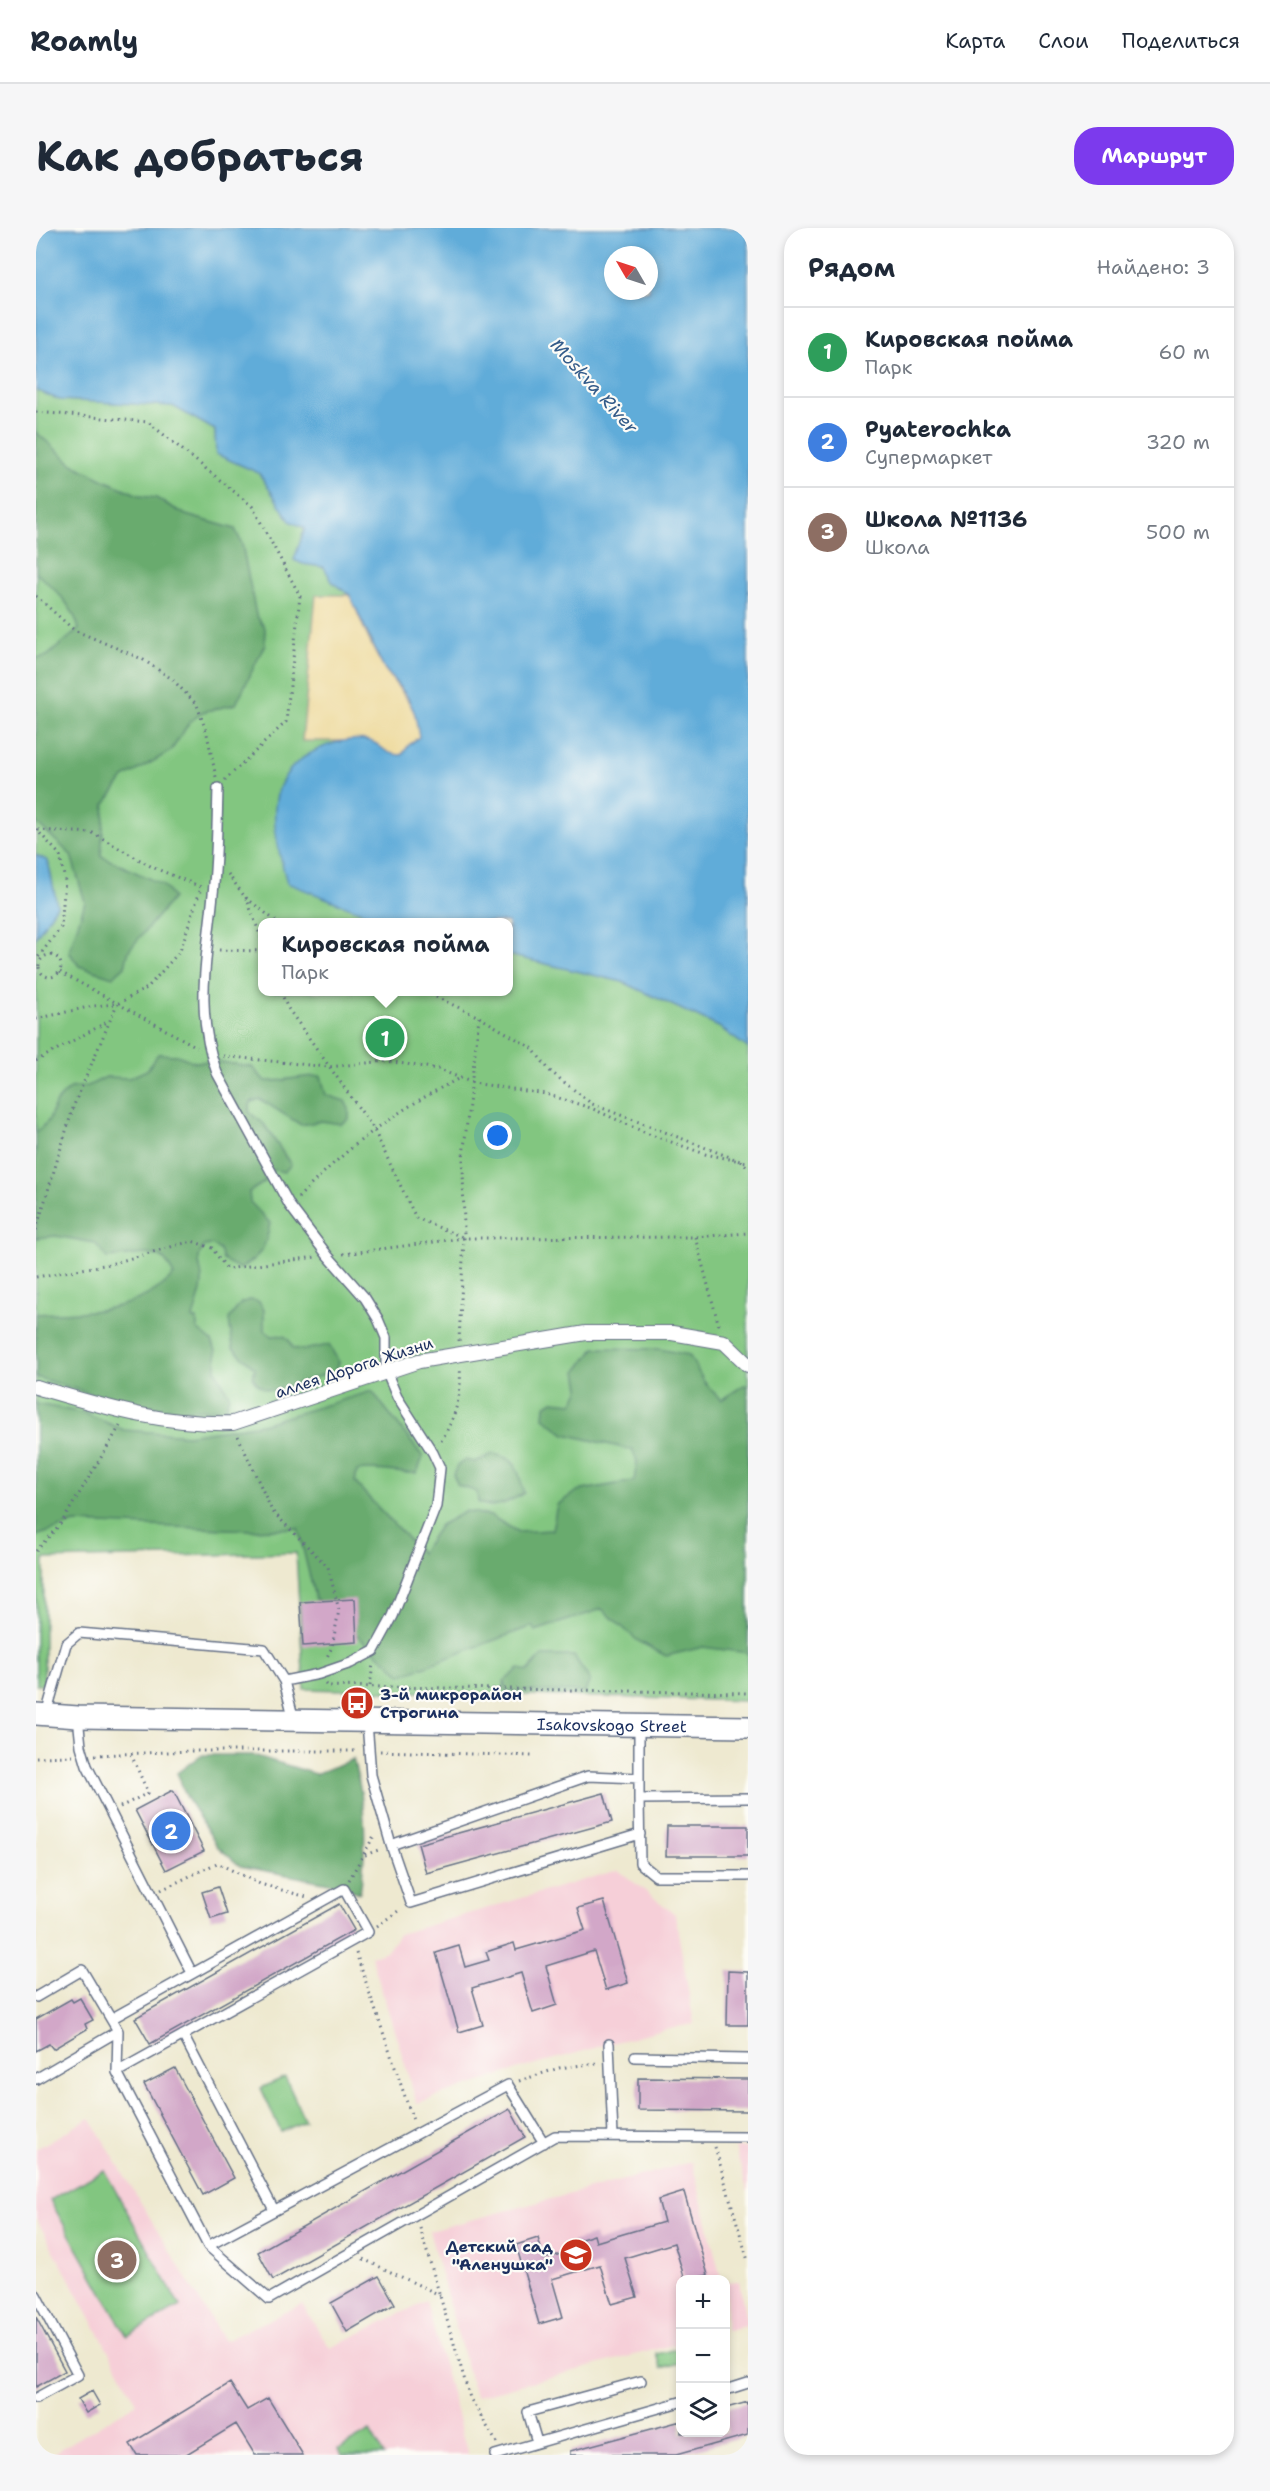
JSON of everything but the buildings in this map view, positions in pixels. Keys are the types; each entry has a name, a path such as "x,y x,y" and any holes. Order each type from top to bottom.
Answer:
{"street":[{"name":"аллея Дорога Жизни","path":"36,1387 166,1422 233,1423 386,1371 459,1352 586,1333 672,1333 724,1342"},
{"path":"724,1342 748,1365"},
{"name":"Isakovskogo Street","path":"41,1714 78,1717 748,1727"}],"lane":[{"path":"218,788 213,894 206,950 202,1013 210,1053 217,1073 291,1206 325,1256 366,1298 378,1319 386,1338 386,1371 397,1397 440,1468 436,1506 393,1616 375,1650 351,1663 319,1674 284,1681"},
{"path":"41,1714 66,1644 79,1633 264,1649 284,1681 294,1720"},
{"path":"78,1717 83,1756 192,1974"},
{"path":"367,1722 371,1775 411,1903 639,1834"},
{"path":"639,1725 640,1863 656,1876 748,1876"},
{"path":"391,1845 588,1776 639,1778"},
{"path":"639,1799 748,1797"},
{"path":"111,2019 344,1890 368,1932 117,2072"},
{"path":"36,1997 82,1970 118,2031 117,2072 208,2246 269,2299 555,2136 748,2137"},
{"path":"36,2079 118,2031"},
{"path":"183,2035 274,2210"},
{"path":"609,2044 613,2136"},
{"path":"634,2057 748,2059"},
{"path":"208,2246 508,2085 544,2142"},
{"path":"36,2295 78,2375 36,2398"},
{"path":"537,2442 528,2412 641,2381"},
{"path":"730,2389 748,2383"},
{"path":"499,2453 676,2403"}],"path":[{"path":"36,412 148,422 252,506 300,596 286,722 218,788"},
{"path":"36,596 74,630 142,659 172,679 197,705 207,734 218,788"},
{"path":"37,830 93,833 152,867 201,887"},
{"path":"36,960 61,927 65,881 60,855 37,830"},
{"path":"245,897 258,930"},
{"path":"206,950 258,951"},
{"path":"48,955 53,956 61,962 60,972 47,977 40,970 41,961 48,955"},
{"path":"60,972 181,1040 210,1053 236,1059 328,1067 386,1061 438,1070 472,1083 546,1094 591,1108 646,1133 705,1154 748,1162"},
{"path":"283,996 287,1007 328,1067 373,1128 416,1218 464,1238"},
{"path":"433,996 479,1017 532,1048 550,1071 592,1104 740,1161 748,1167"},
{"path":"36,1019 93,1006 117,1004"},
{"path":"36,1230 74,1105 107,1022 117,1004"},
{"path":"433,1453 451,1425 461,1385 459,1352 464,1238 463,1157 479,1017"},
{"path":"36,1061 107,1022"},
{"path":"291,1206 317,1178 373,1128 460,1078"},
{"path":"36,1277 110,1264 192,1241 212,1248 227,1269 464,1238 695,1237 748,1233"},
{"path":"695,1237 724,1342"},
{"path":"36,1551 62,1522 127,1413"},
{"path":"233,1423 272,1511 328,1567 339,1610 332,1647 319,1674 327,1686 748,1693"},
{"path":"370,1686 375,1650"},
{"path":"36,1757 192,1751 369,1751 533,1756"},
{"path":"110,1812 148,1793 131,1754"},
{"path":"344,1890 384,1819"},
{"path":"363,1856 391,1845"},
{"path":"152,1895 217,1863 260,1884 323,1901"},
{"path":"368,1932 411,1903"},
{"path":"352,1941 406,2105 419,2133"},
{"path":"508,2085 559,2068 610,2061"},
{"path":"711,2136 748,2261"},
{"path":"416,2215 470,2398 499,2453"},
{"path":"350,2253 440,2295"}],"shaded area":[{"path":"618,1870 675,1914 694,2024 663,2029 519,2069 417,2103 371,1956 387,1951 399,1934"},
{"path":"90,2118 224,2341 302,2304 330,2348 426,2301 468,2455 51,2455 137,2403 36,2218 36,2149"},
{"path":"735,2148 748,2148 748,2193"},
{"name":"Детский сад \"Аленушка\"","path":"692,2162 720,2275 676,2275 676,2344 475,2397 429,2231"},
{"path":"739,2281 747,2325 730,2330 730,2329 730,2282"}],"green space":[{"path":"36,390 60,400 173,406 215,430 216,454 259,473 290,521 305,528 294,560 303,564 324,567 333,583 350,595 383,667 287,882 377,918 258,918 258,996 513,996 513,956 623,982 719,1027 748,1048 748,1701 304,1689 296,1553 44,1559 44,1685 36,1685 36,937 57,905 48,861 36,855"},
{"path":"36,432 74,465 104,480 141,496 156,498 186,515 235,529 242,544 256,615 265,628 265,644 236,704 202,712 189,723 171,751 124,778 105,804 101,856 163,885 173,898 129,950 125,966 113,977 79,966 69,952 85,902 71,855 36,822 36,658 47,656 79,629 68,605 36,573"},
{"path":"158,1054 177,1055 195,1062 214,1061 252,1067 265,1081 321,1076 326,1095 345,1101 349,1109 349,1119 341,1124 321,1121 301,1125 260,1099 251,1102 249,1112 264,1124 291,1165 284,1172 275,1170 266,1172 265,1182 249,1192 250,1202 270,1223 267,1239 253,1260 240,1269 223,1260 220,1250 212,1245 204,1246 199,1257 202,1287 193,1319 197,1319 197,1329 212,1341 216,1351 216,1370 229,1395 226,1409 179,1410 115,1401 36,1377 36,1314 92,1311 127,1304 159,1288 174,1275 166,1262 158,1256 144,1254 107,1258 95,1243 56,1236 36,1238 36,1133 49,1120 56,1102 70,1088 88,1086 106,1077 129,1078 147,1070"},
{"path":"250,1300 259,1302 264,1310 264,1330 272,1336 285,1337 293,1348 303,1350 329,1345 339,1362 336,1371 276,1390 260,1386 253,1378 255,1368 233,1348 229,1319 241,1303"},
{"path":"595,1348 659,1349 689,1355 705,1383 721,1400 744,1385 748,1386 748,1653 703,1647 666,1656 638,1641 602,1609 535,1631 532,1626 402,1675 315,1598 298,1528 250,1530 75,1523 36,1536 36,1404 84,1413 124,1430 187,1435 262,1424 372,1391 423,1457 417,1473 357,1471 355,1482 421,1553 440,1525 466,1511 491,1516 518,1532 552,1530 557,1505 577,1491 634,1481 637,1461 632,1450 565,1434 544,1418 545,1406 553,1401 573,1403 580,1388 577,1371"},
{"path":"493,1454 513,1462 524,1493 507,1502 489,1506 478,1502 477,1492 458,1485 453,1475 457,1466 465,1460 475,1462"},
{"path":"542,1656 574,1656 590,1680 585,1692 505,1691 504,1681 519,1669 528,1671"},
{"path":"201,1755 253,1755 316,1774 353,1759 361,1792 365,1842 360,1893 329,1883 240,1866 217,1846 187,1798 177,1773"},
{"path":"285,2077 305,2121 281,2132 261,2088"},
{"path":"104,2170 180,2306 127,2336 50,2200"},
{"path":"676,2349 676,2364 661,2368 657,2354"},
{"path":"370,2431 384,2455 342,2455 339,2449"}],"sand":[{"path":"316,595 350,595 379,660 408,700 416,717 419,737 402,755 388,755 370,741 302,741"}],"water":[{"name":"Moskva River","path":"36,228 748,228 748,1048 719,1027 623,982 513,956 513,918 377,918 287,883 275,824 275,806 279,789 287,773 301,759 321,748 345,741 370,741 390,753 402,755 419,737 415,714 407,696 383,667 350,595 333,583 324,567 303,564 294,560 305,528 290,521 259,473 216,454 215,430 173,406 60,400 36,390"},
{"path":"36,855 48,861 57,905 36,937"}],"place":[{"name":"Кировская пойма","path":"385,1038"},
{"name":"3-й микрорайон Строгина","path":"357,1703"},
{"name":"Pyaterochka","path":"171,1831"},
{"name":"Детский сад \"Аленушка\"","path":"576,2255"},
{"name":"Школа №1136","path":"117,2260"}]}
